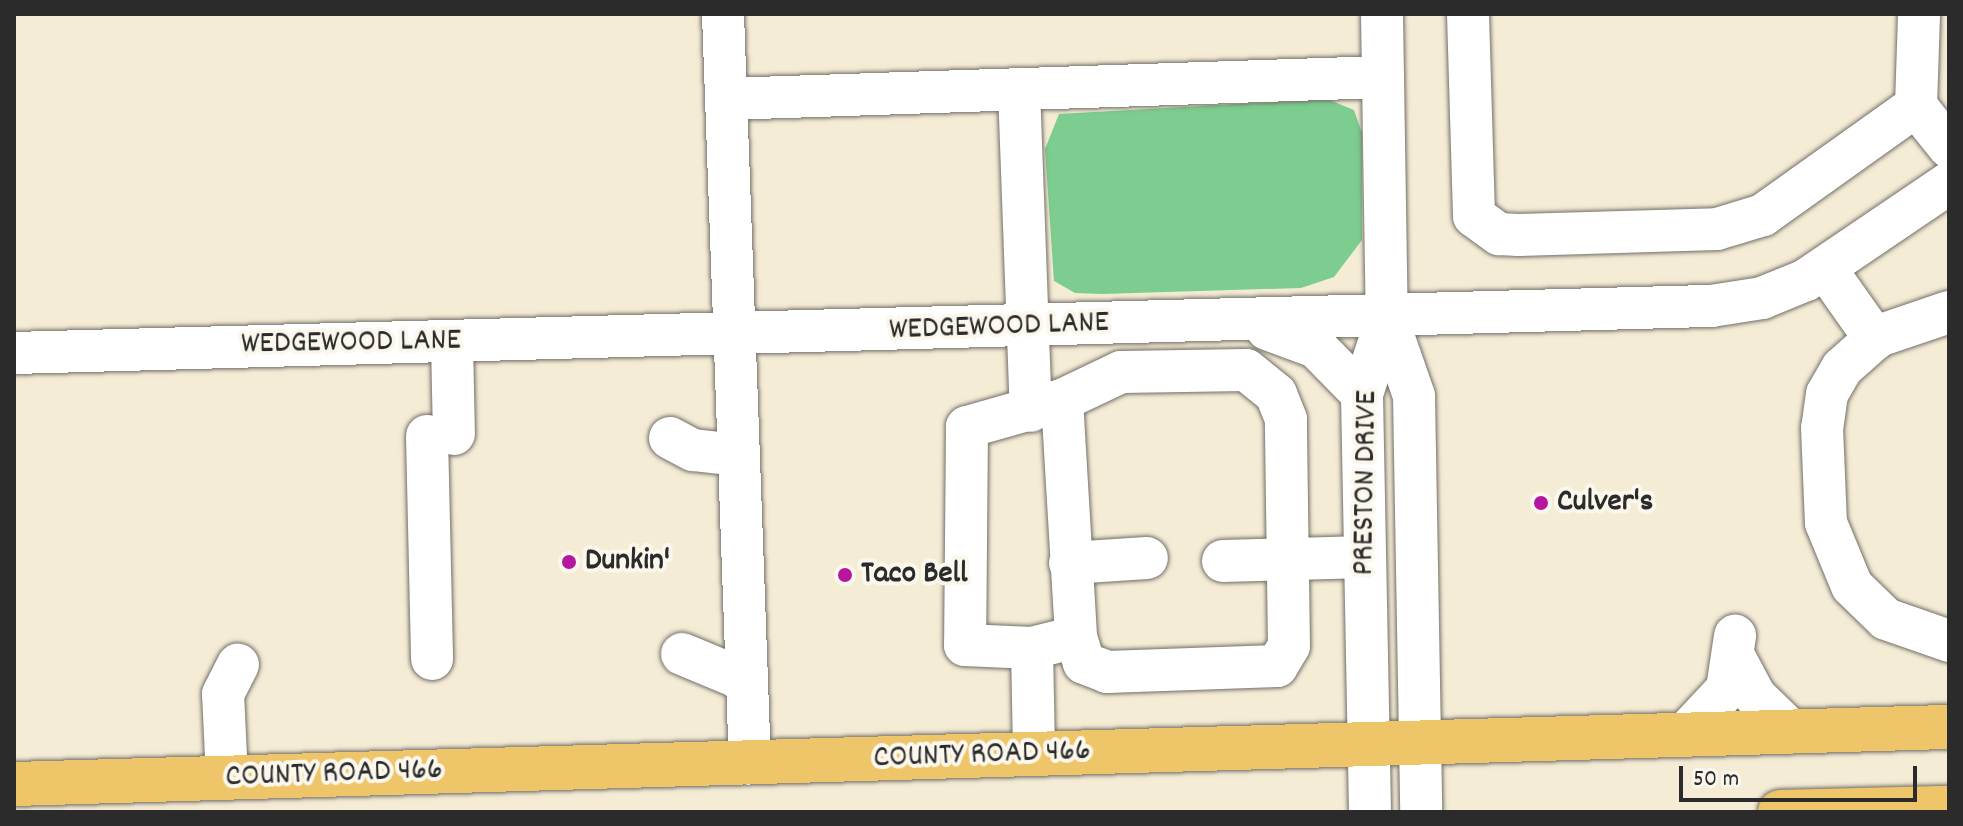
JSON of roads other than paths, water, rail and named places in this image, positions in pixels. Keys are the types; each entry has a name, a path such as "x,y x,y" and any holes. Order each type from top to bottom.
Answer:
{"main road":[{"name":"COUNTY ROAD 466","path":"14,784 1949,727"},
{"path":"1780,812 1949,808"}],"street":[{"path":"723,14 732,335 750,764"},
{"path":"1382,14 1387,318"},
{"path":"1468,14 1474,216 1499,234 1740,225 1795,196 1916,106"},
{"path":"1919,14 1916,106 1949,147"},
{"path":"726,99 1383,77"},
{"path":"1019,89 1028,327 1046,406 1070,563 1076,637 1084,663 1107,672 1277,666 1289,646 1286,419 1265,381 1246,370 1121,372 1046,406 967,427 965,645 1032,648 1076,637"},
{"name":"WEDGEWOOD LANE","path":"14,353 1387,318 1711,306 1762,298 1825,268 1949,183"},
{"path":"1825,268 1875,339"},
{"path":"1949,312 1875,339 1827,394 1826,523 1852,586 1886,619 1949,641"},
{"name":"PRESTON DRIVE","path":"1370,812 1362,394 1387,318"},
{"name":"PRESTON DRIVE","path":"1387,318 1414,396 1421,812"},
{"path":"1227,322 1288,333 1316,347 1362,394"},
{"path":"432,659 440,435 452,342"},
{"path":"670,438 693,450 737,455"},
{"path":"1223,561 1365,557"},
{"path":"1070,563 1147,558"},
{"path":"1032,648 1034,754"},
{"path":"1684,735 1714,711 1736,648 1755,696 1792,732"},
{"path":"682,654 747,681"},
{"path":"227,778 223,694 238,665"}],"place":[{"name":"Culver's","path":"1541,503"},
{"name":"Dunkin'","path":"569,562"},
{"name":"Taco Bell","path":"845,575"}]}
